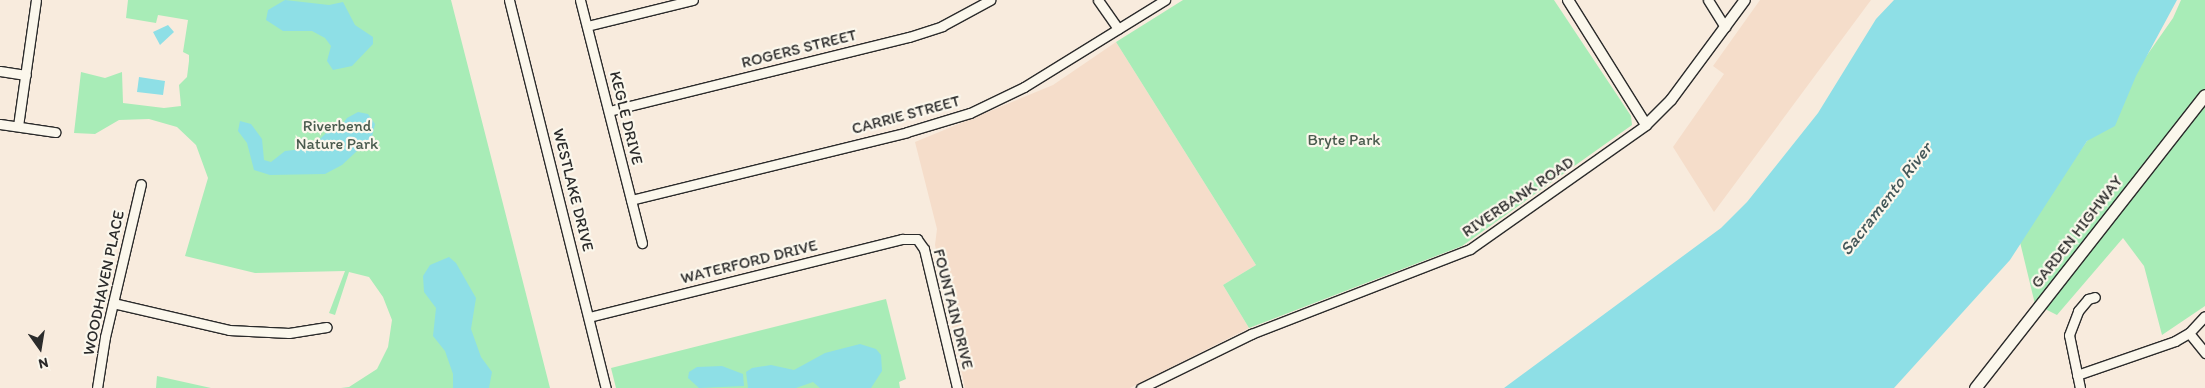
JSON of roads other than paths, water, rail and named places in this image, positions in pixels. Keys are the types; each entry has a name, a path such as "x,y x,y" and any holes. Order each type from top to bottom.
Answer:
{"main road":[{"name":"GARDEN HIGHWAY","path":"1975,388 2205,95"}],"street":[{"path":"18,126 36,0"},
{"name":"WESTLAKE DRIVE","path":"510,0 606,388"},
{"name":"KEGLE DRIVE","path":"580,0 642,243"},
{"path":"587,26 693,0"},
{"name":"ROGERS STREET","path":"609,111 909,37 942,26 990,0"},
{"path":"1098,0 1118,29"},
{"name":"CARRIE STREET","path":"631,200 955,119 1003,98 1164,0"},
{"path":"1568,0 1646,125"},
{"path":"1708,0 1724,27"},
{"name":"RIVERBANK ROAD","path":"1141,388 1251,334 1470,249 1646,125 1671,100 1745,0"},
{"path":"0,71 26,75"},
{"path":"0,124 55,132"},
{"name":"WOODHAVEN PLACE","path":"98,388 113,303 141,184"},
{"name":"WATERFORD DRIVE","path":"589,317 902,239 917,239"},
{"name":"FOUNTAIN DRIVE","path":"917,239 924,249 957,388"},
{"path":"2080,388 2069,346 2071,326 2083,304 2095,298"},
{"path":"113,303 229,330 289,332 327,327"},
{"path":"2077,375 2160,347 2189,333 2205,316"},
{"path":"2189,333 2205,353"}],"water":[{"path":"285,0 329,5 343,2 355,25 373,37 373,44 352,66 333,70 327,61 331,46 325,38 312,31 283,31 266,20 268,10"},
{"name":"Sacramento River","path":"1894,0 2177,0 2136,76 2115,126 2087,141 2010,260 1894,388 1504,388 1721,228 1747,202 1818,113 1876,19"},
{"path":"168,25 174,32 160,45 153,32"},
{"path":"139,77 165,81 163,95 137,92"},
{"path":"358,112 368,114 375,124 372,137 342,165 325,174 270,175 254,170 247,143 238,131 240,121 251,124 262,139 264,160 271,162 285,151 311,148 326,133 338,130 347,118"},
{"path":"449,257 456,263 476,298 471,329 481,357 492,372 489,388 453,388 453,374 445,351 433,336 436,308 424,292 423,276 430,265"},
{"path":"860,344 876,349 881,355 882,371 871,388 820,388 813,382 796,388 748,388 746,372 752,368 771,365 794,370 825,353"},
{"path":"722,366 743,374 744,386 699,388 688,378 689,372 697,367"}],"park label":[{"name":"Riverbend Nature Park","path":"337,135"},
{"name":"Bryte Park","path":"1344,140"}]}
